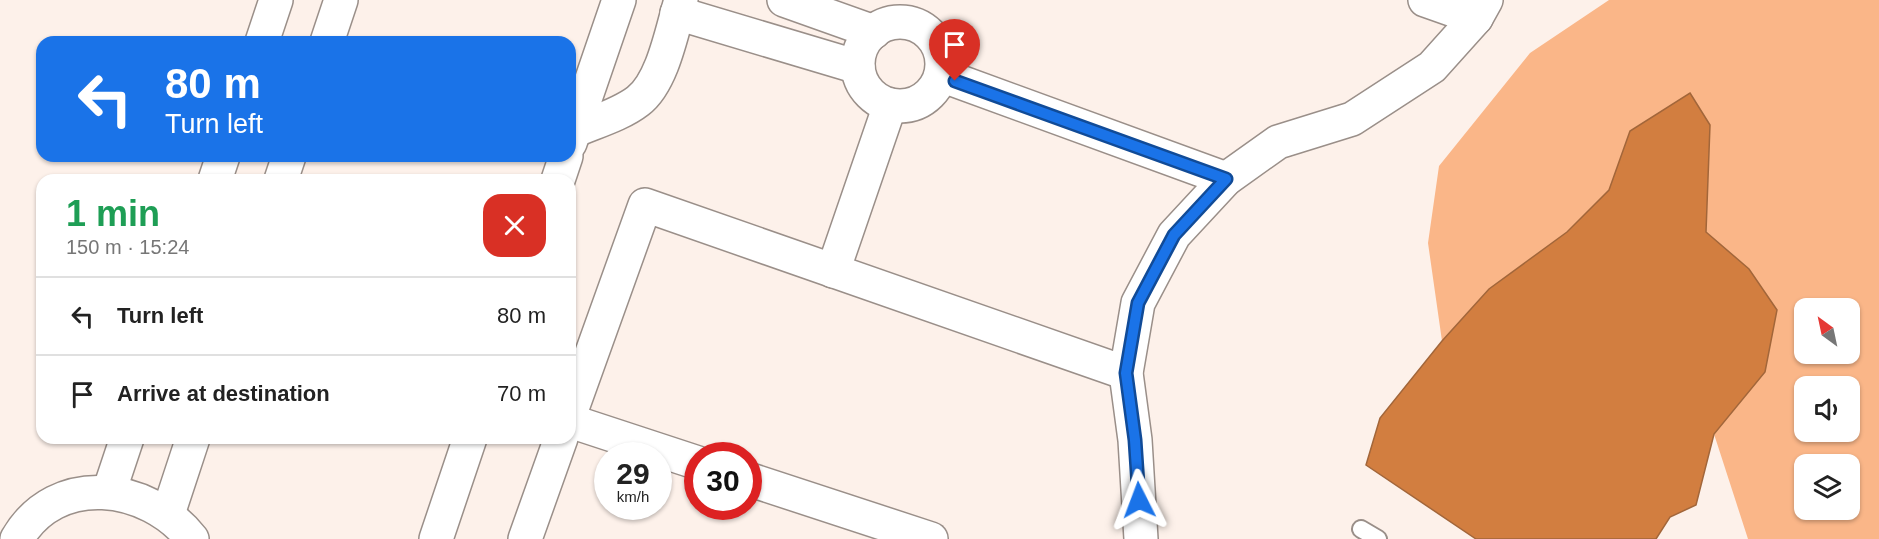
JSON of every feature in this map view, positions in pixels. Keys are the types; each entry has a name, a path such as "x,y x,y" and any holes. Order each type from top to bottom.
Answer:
{"street":[{"path":"264,36 276,0"},
{"path":"329,36 341,0"},
{"path":"576,126 619,0"},
{"path":"784,0 874,32"},
{"path":"1425,0 1481,9"},
{"path":"576,140 645,94 657,77 679,6 858,67"},
{"path":"1142,539 1135,440 1126,373 1138,303 1174,235 1226,179 1278,142 1352,119 1432,67 1481,9"},
{"path":"916,12 933,37 943,62 941,75 927,97 909,105 890,105 867,91 858,67 865,41 885,25 916,12"},
{"path":"941,75 1226,179"},
{"path":"833,271 890,105"},
{"path":"576,397 645,205 1126,373"},
{"path":"576,423 684,458"},
{"path":"109,492 125,444"},
{"path":"168,514 191,444"},
{"path":"436,539 468,444"},
{"path":"525,539 559,444"},
{"path":"762,484 931,539"},
{"path":"17,539 33,520 49,507 68,498 109,492 150,502 168,514 192,539"}],"lane":[{"path":"1361,529 1378,539"}],"shaded area":[{"path":"1609,0 1879,0 1879,539 1748,539 1714,434 1765,372 1749,269 1706,232 1710,125 1630,131 1609,190 1567,232 1489,289 1442,341 1428,243 1439,166 1530,53"},
{"path":"1690,93 1710,125 1706,232 1749,269 1777,310 1765,372 1714,434 1696,505 1670,517 1656,539 1476,539 1366,465 1380,418 1442,341 1489,289 1567,232 1609,190 1630,131"}],"route":[{"path":"955,81 1226,179 1174,235 1138,303 1126,373 1135,440 1139,500"}]}
